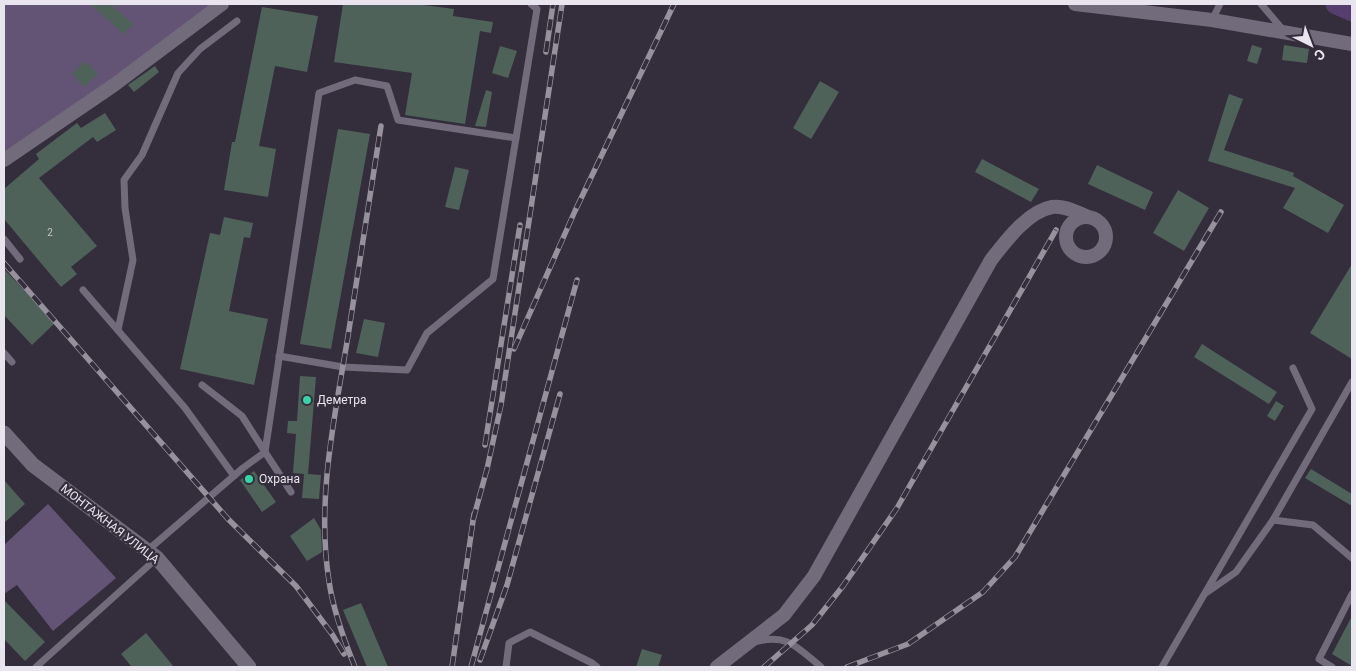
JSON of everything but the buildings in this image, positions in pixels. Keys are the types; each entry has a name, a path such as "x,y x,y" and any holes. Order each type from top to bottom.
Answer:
{"street":[{"path":"4,160 114,84 222,4"},
{"path":"1075,4 1212,20 1352,44"},
{"path":"717,667 784,615 814,576 991,260 1012,232 1042,211 1053,207 1066,208 1086,216"},
{"name":"МОНТАЖНАЯ УЛИЦА","path":"4,433 32,465 152,554 249,667"}],"lane":[{"path":"280,356 343,367 407,370 427,333 493,279 537,9 531,4"},
{"path":"1212,20 1220,4"},
{"path":"1261,4 1284,31"},
{"path":"118,330 133,260 125,208 124,180 142,155 178,73 200,48 237,21"},
{"path":"36,667 234,476 265,452 319,93 355,80 387,86 398,120 516,138"},
{"path":"4,239 20,259"},
{"path":"83,290 185,408 234,476"},
{"path":"4,353 12,362"},
{"path":"1162,667 1312,409 1293,368"},
{"path":"1204,595 1236,572 1273,520 1352,382"},
{"path":"202,385 242,416 292,492"},
{"path":"1273,520 1313,525 1352,558"},
{"path":"1332,667 1320,659 1352,594"},
{"path":"506,667 508,643 530,632 597,667"},
{"path":"745,645 772,637 792,642 820,667"}],"shaded area":[{"path":"4,4 215,4 4,165"},
{"path":"48,504 116,578 53,631 17,585 4,594 4,545"}],"waterway":[{"path":"1336,4 1352,11"}],"railway":[{"path":"546,52 553,4"},
{"path":"473,520 487,469 501,405 562,4"},
{"path":"514,349 575,211 674,4"},
{"path":"355,667 339,625 329,581 325,520 326,489 333,427 381,126"},
{"path":"847,667 908,644 983,592 1015,557 1221,212"},
{"path":"485,445 520,225"},
{"path":"764,667 812,625 843,586 897,508 1056,230"},
{"path":"4,263 228,519 296,586 332,634 344,654"},
{"path":"471,667 577,280"},
{"path":"480,660 507,585 560,394"},
{"path":"452,667 474,514"}],"place":[{"name":"Деметра","path":"307,400"},
{"name":"Охрана","path":"249,479"}]}
